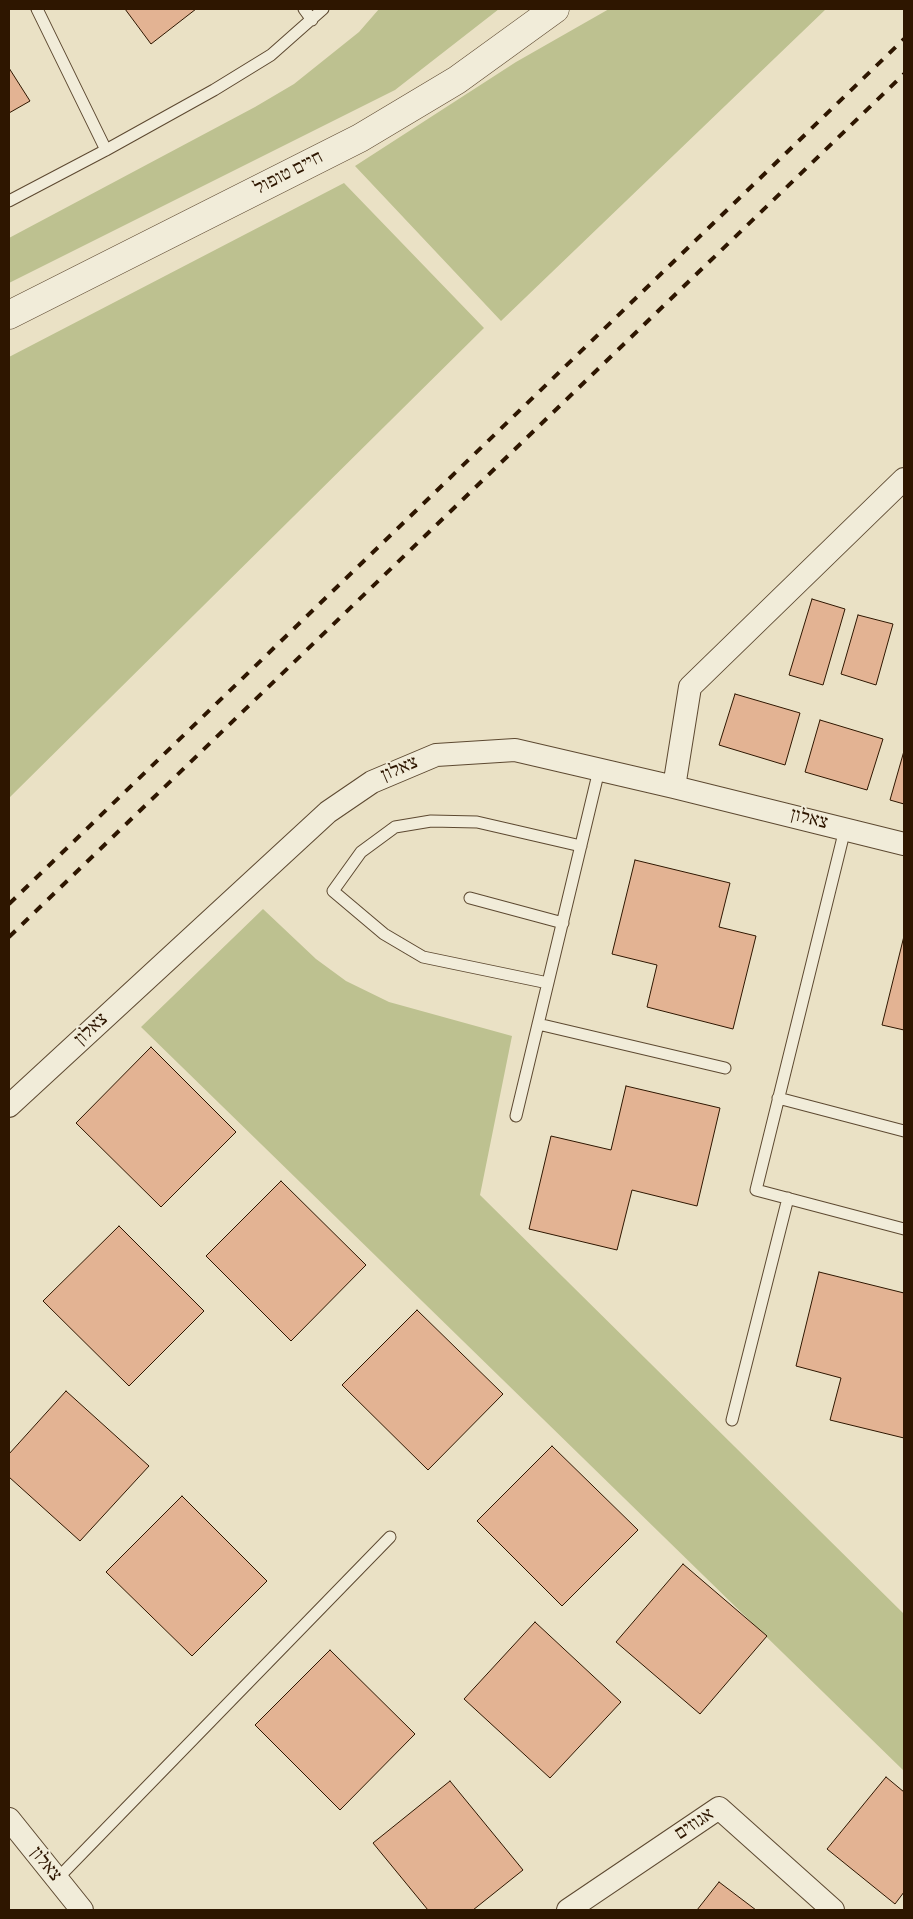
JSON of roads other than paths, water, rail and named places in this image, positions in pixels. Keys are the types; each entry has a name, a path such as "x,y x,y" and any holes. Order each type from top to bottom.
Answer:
{"street":[{"name":"חיים טופול","path":"9,315 360,138 457,80 555,9"},
{"path":"674,787 690,687 904,479"},
{"name":"צאלון","path":"9,1106 328,812 372,782 436,755 515,750 904,844"},
{"name":"אגוזים","path":"568,1910 719,1808 833,1910"},
{"name":"צאלון","path":"9,1819 82,1910"}],"lane":[{"path":"37,9 106,150"},
{"path":"304,9 312,20"},
{"path":"9,201 214,90 270,55 323,9"},
{"path":"516,1116 599,770"},
{"path":"548,983 423,957 384,934 333,892 361,852 388,832 395,828 431,821 477,822 581,846"},
{"path":"845,829 756,1190 904,1229"},
{"path":"470,898 563,923"},
{"path":"538,1024 725,1068"},
{"path":"778,1098 904,1131"},
{"path":"732,1420 788,1198"},
{"path":"57,1879 390,1537"}],"railway":[{"path":"9,904 904,39"},
{"path":"9,937 904,74"}]}
